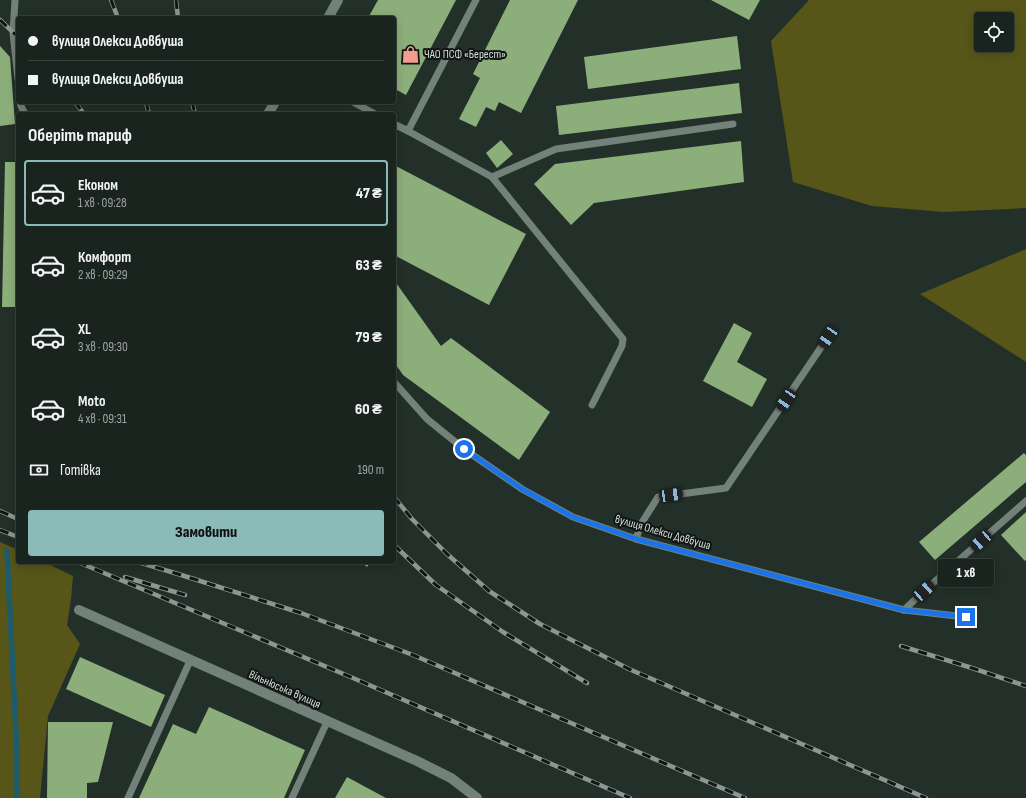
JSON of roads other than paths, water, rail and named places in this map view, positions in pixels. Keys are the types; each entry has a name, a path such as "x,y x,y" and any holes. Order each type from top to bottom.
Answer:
{"street":[{"path":"329,16 338,0"},
{"name":"Вільнюська вулиця","path":"79,610 190,661 417,761 451,778 477,798"}],"lane":[{"path":"15,0 13,33 16,61"},
{"path":"408,131 476,0"},
{"path":"357,104 372,112"},
{"path":"492,177 556,149 733,124"},
{"path":"396,125 492,177 623,339 622,346 592,405"},
{"path":"636,539 641,524 658,497 726,488 828,337"},
{"name":"вулиця Олекси Довбуша","path":"396,384 427,419 464,449 522,489 573,517 636,539 904,610 966,617"},
{"path":"904,610 1026,501"},
{"path":"128,798 190,661"},
{"path":"292,798 327,722"}],"waterway":[{"path":"7,551 17,754 17,798"}],"railway":[{"path":"111,0 117,16"},
{"path":"176,0 178,16"},
{"path":"0,20 16,35"},
{"path":"76,104 82,112"},
{"path":"146,104 148,112"},
{"path":"192,104 194,112"},
{"path":"396,499 412,519 447,554 489,591 540,624 629,669 926,798"},
{"path":"0,511 16,518"},
{"path":"0,530 16,536"},
{"path":"396,547 436,585 503,632 587,683"},
{"path":"83,564 353,678 630,798"},
{"path":"145,564 301,613 413,655 745,798"},
{"path":"125,577 185,595"},
{"path":"901,646 1026,686"}],"place":[{"name":"ЧАО ПСФ «Берест»","path":"411,54"}]}
